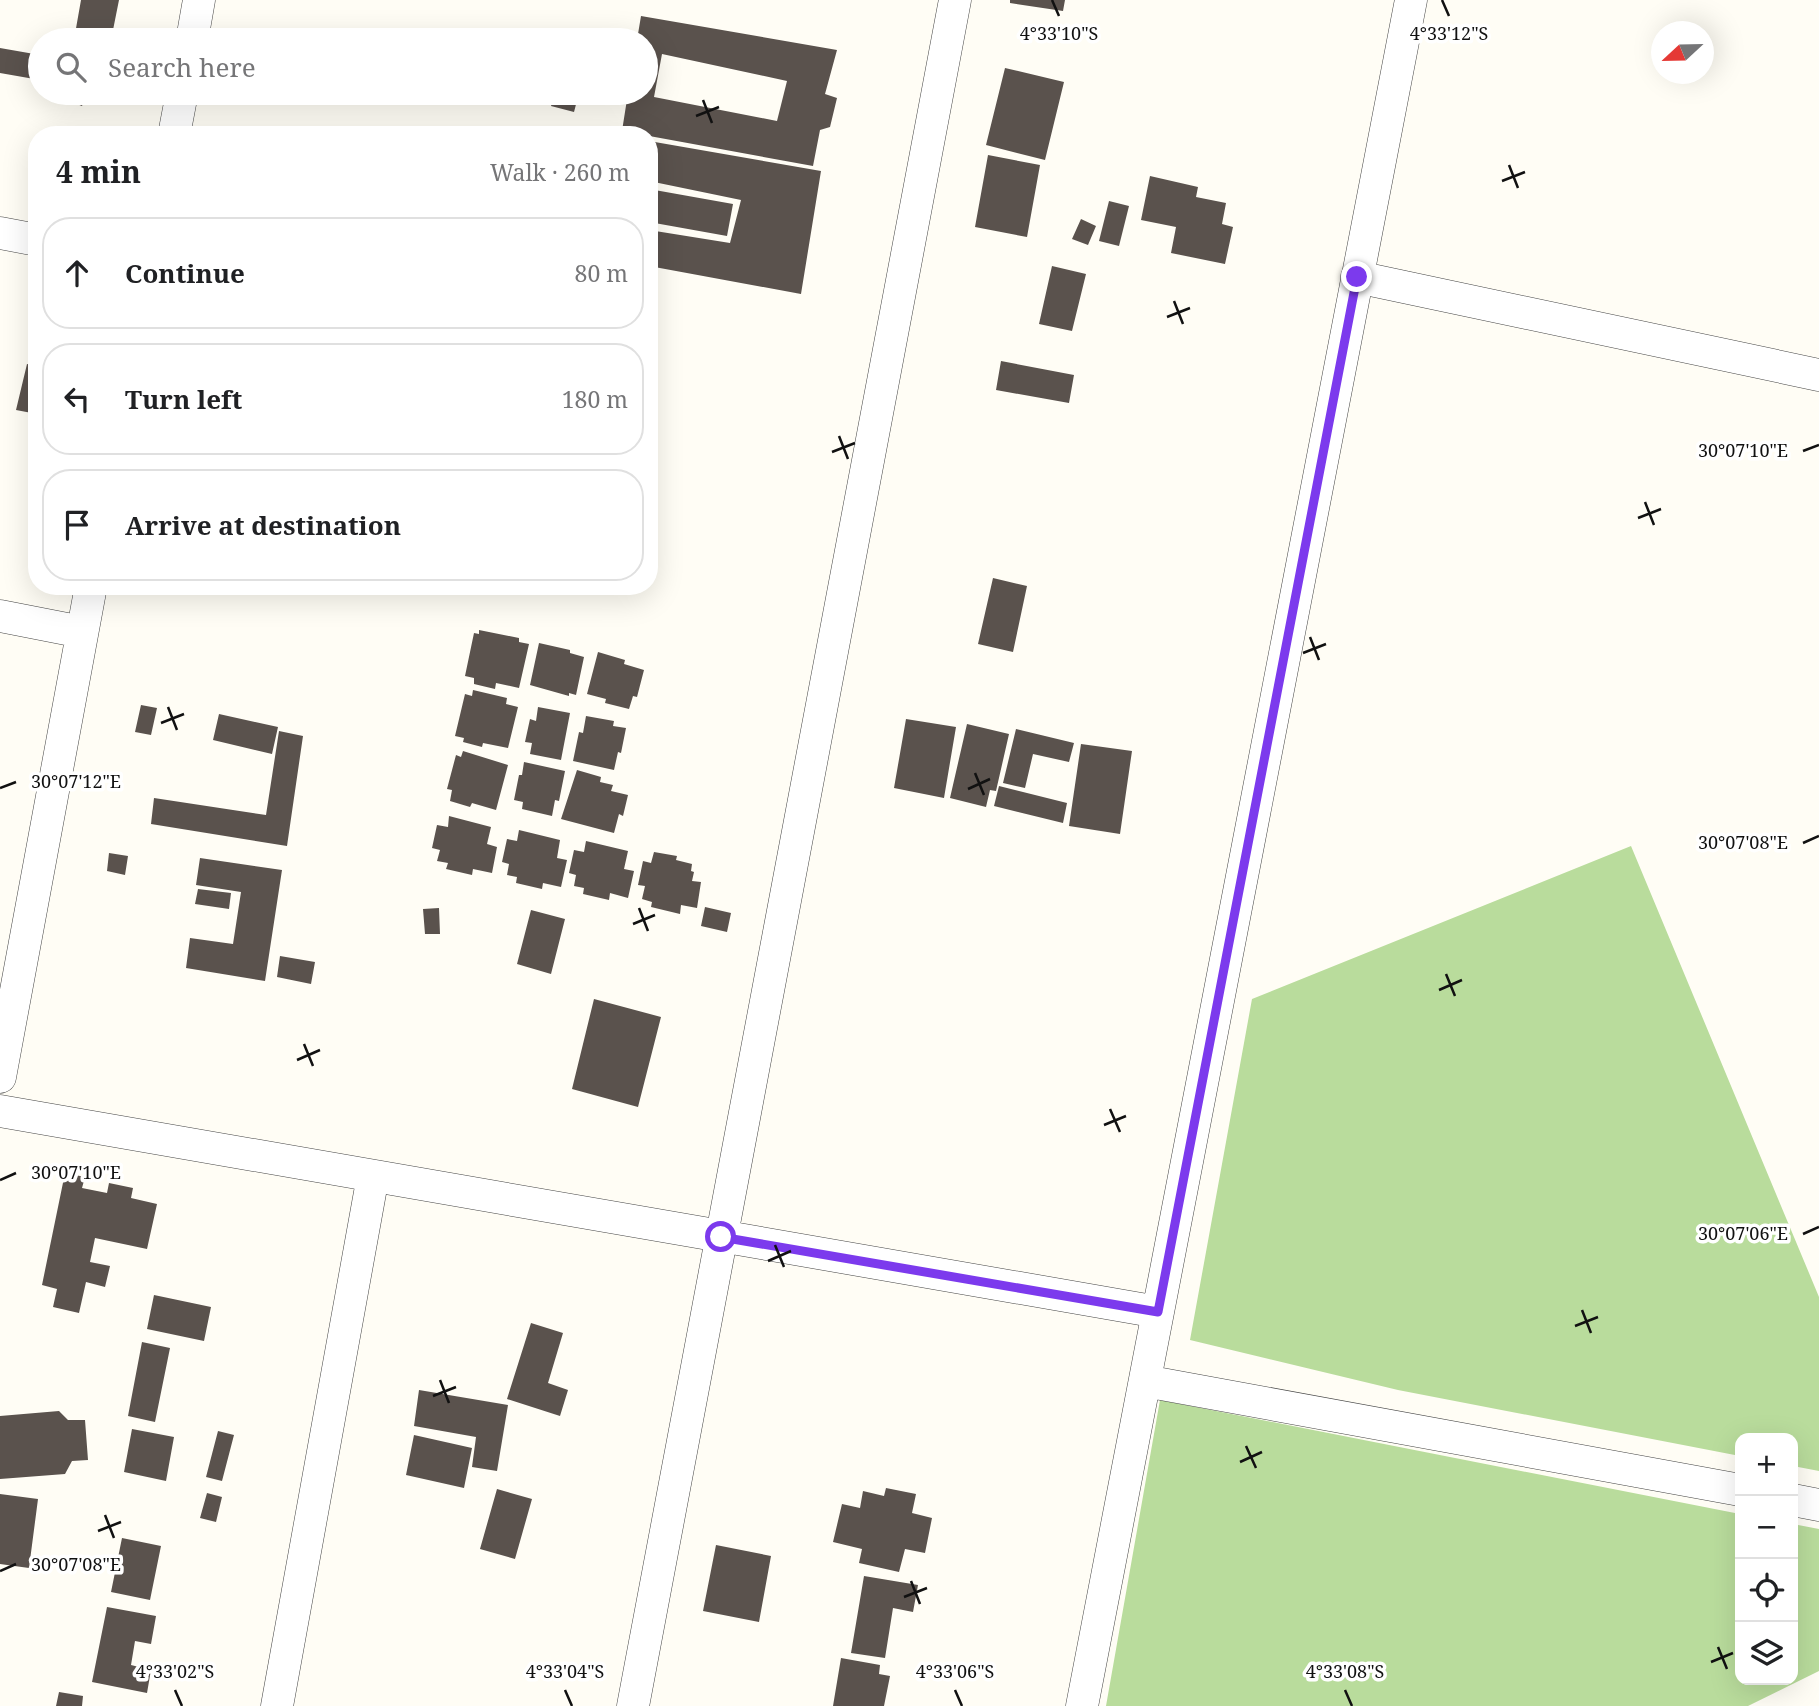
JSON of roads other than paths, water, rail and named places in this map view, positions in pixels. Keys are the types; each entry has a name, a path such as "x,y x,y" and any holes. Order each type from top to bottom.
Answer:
{"street":[{"path":"194,28 199,0"},
{"path":"633,1706 955,0"},
{"path":"1082,1706 1411,0"},
{"path":"176,126 180,105"},
{"path":"0,233 28,238"},
{"path":"1357,277 1819,375"},
{"path":"0,1077 89,595"},
{"path":"0,615 82,632"},
{"path":"0,1111 1158,1312"},
{"path":"277,1706 373,1176"},
{"path":"1145,1381 1735,1489"},
{"path":"1798,1501 1819,1505"}]}
